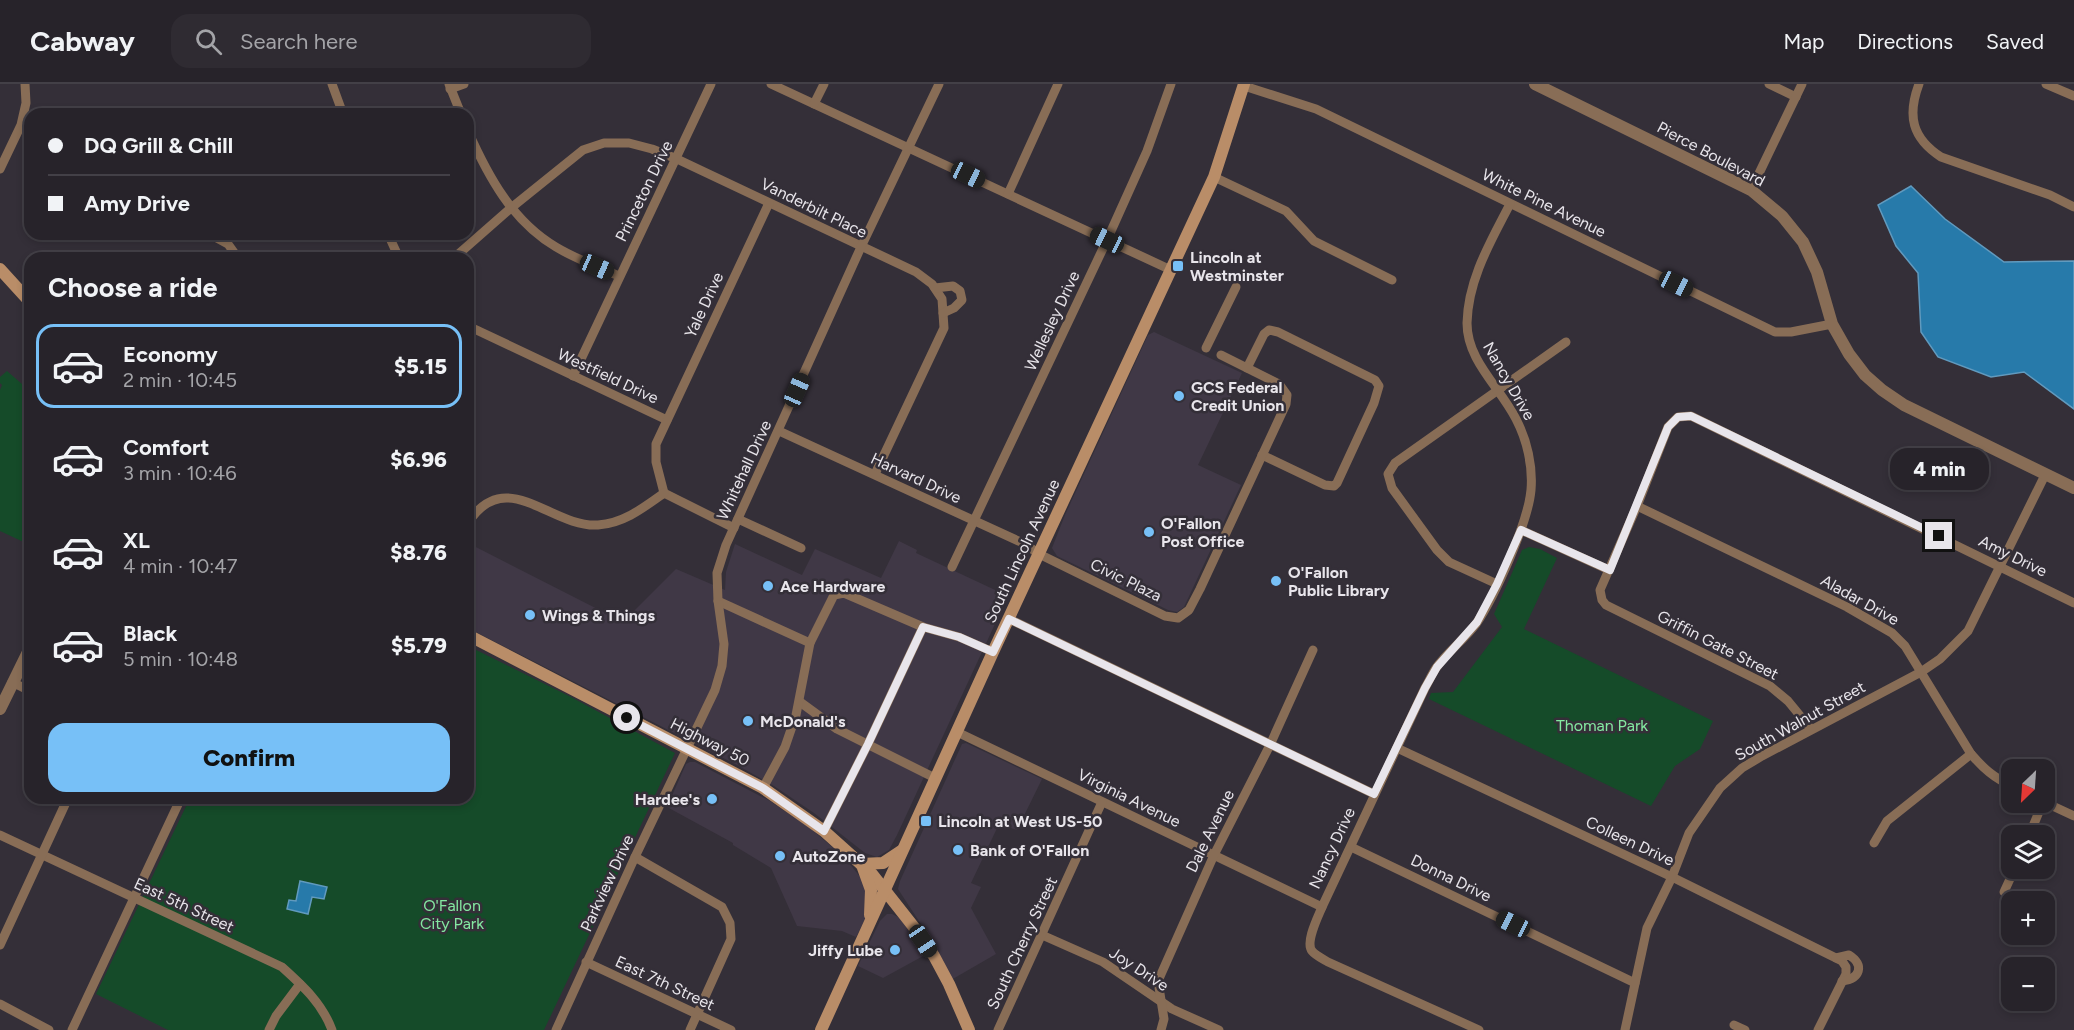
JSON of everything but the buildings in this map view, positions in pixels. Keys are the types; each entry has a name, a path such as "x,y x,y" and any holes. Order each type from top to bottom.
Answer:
{"main road":[{"name":"South Lincoln Avenue","path":"821,1030 993,652 1215,177 1244,85"},
{"path":"0,269 24,295"},
{"name":"Highway 50","path":"474,638 763,788 824,831 885,889 934,956 969,1030"},
{"path":"869,926 872,905 871,890 861,864 883,863 903,849"}],"street":[{"path":"25,108 26,84"},
{"path":"332,84 341,108"},
{"path":"458,108 449,87 464,84"},
{"name":"Princeton Drive","path":"573,376 711,84"},
{"path":"771,84 1171,270"},
{"path":"814,104 824,84"},
{"name":"Whitehall Drive","path":"687,749 715,690 722,666 724,644 717,573 736,523 861,247 939,84"},
{"path":"1008,194 1058,84"},
{"name":"Wellesley Drive","path":"952,567 1107,240 1147,151 1171,84"},
{"name":"Pierce Boulevard","path":"1535,84 1751,190 1782,216 1803,242 1817,272 1832,324 1849,354 1865,375 1904,405 2074,488"},
{"path":"1769,84 1796,97"},
{"path":"1751,190 1802,84"},
{"path":"1919,84 1912,122 1932,151 1941,157 2050,195 2074,207"},
{"path":"2046,84 2074,96"},
{"name":"White Pine Avenue","path":"1244,85 1316,109 1775,332 1791,332 1832,324"},
{"path":"0,169 21,124 24,111"},
{"name":"Vanderbilt Place","path":"461,252 583,150 604,143 629,143 677,159 769,202 916,272 935,288 953,286 960,291 962,300 954,308 943,313"},
{"path":"474,145 483,166 511,208 540,236 556,247 619,276"},
{"path":"1215,177 1286,211 1314,241 1392,280"},
{"name":"Yale Drive","path":"666,420 769,202"},
{"name":"Nancy Drive","path":"1479,1030 1461,1026 1328,962 1313,952 1309,940 1374,794 1425,688 1437,667 1477,622 1497,584 1528,509 1531,488 1530,464 1525,440 1516,418 1476,358 1467,324 1476,274 1510,204"},
{"path":"221,240 234,252"},
{"path":"1206,348 1236,286"},
{"path":"875,474 944,328 942,299 935,288"},
{"name":"Westfield Drive","path":"474,329 666,420 656,444 659,478 664,493"},
{"path":"1221,355 1247,368 1279,384 1287,395 1286,404 1262,455 1320,483 1334,486 1374,403 1379,386 1375,380 1278,332 1269,330 1264,334 1247,368"},
{"path":"1497,584 1449,562 1437,550 1392,488 1388,474 1395,463 1566,342"},
{"name":"Amy Drive","path":"1637,506 1668,427 1678,417 1691,416 2074,603"},
{"name":"Harvard Drive","path":"779,431 1025,544 1039,554"},
{"name":"Civic Plaza","path":"1039,554 1165,616 1179,618 1193,603 1262,455"},
{"name":"South Walnut Street","path":"1625,1030 1647,928 1672,877 1689,833 1720,789 1752,762 1921,672 1940,659 1968,631 2046,475"},
{"path":"474,517 484,506 497,499 512,497 529,502 568,520 585,524 607,524 629,517 664,493 801,548"},
{"path":"1521,530 1610,570 1637,506"},
{"name":"Aladar Drive","path":"1637,506 1846,607 1892,633 1905,646 1971,754 1994,777 2001,780"},
{"name":"Griffin Gate Street","path":"1610,570 1600,590 1602,600 1606,605 1770,687 1788,701 1811,729"},
{"path":"763,788 785,747 800,702 806,654 834,595 844,593 923,627 959,637 993,652"},
{"path":"718,601 810,643"},
{"path":"1009,619 1374,794"},
{"path":"824,831 923,627"},
{"name":"Dale Avenue","path":"1161,1030 1164,1019 1158,981 1214,855 1270,745 1313,650"},
{"path":"0,709 24,659"},
{"path":"12,682 24,688"},
{"path":"800,702 830,724 935,778"},
{"name":"Virginia Avenue","path":"957,732 1322,907"},
{"name":"Colleen Drive","path":"1398,748 1672,877 1842,961 1846,967 1846,974 1842,981"},
{"name":"Parkview Drive","path":"556,1030 687,749"},
{"path":"1874,843 1887,821 1971,754"},
{"name":"South Cherry Street","path":"998,1030 1102,802"},
{"path":"0,945 65,804"},
{"path":"72,1030 178,804"},
{"path":"2055,807 2074,816"},
{"name":"East 5th Street","path":"0,835 282,967 316,999 332,1030"},
{"name":"Donna Drive","path":"1351,847 1635,983"},
{"path":"635,857 722,907 730,923 731,939 690,1030"},
{"name":"Joy Drive","path":"1042,935 1103,962 1172,1009 1219,1030"},
{"path":"1818,1030 1842,981 1852,980 1857,974 1856,959 1849,955 1836,958"},
{"name":"East 7th Street","path":"586,962 731,1030"},
{"path":"268,1030 300,984"},
{"path":"0,1004 49,1030"},
{"path":"1734,1025 1745,1030"}],"shaded area":[{"path":"1154,332 1242,373 1198,465 1241,485 1184,607 1177,612 1168,610 1057,556 1052,548 1148,335"},
{"path":"899,541 917,550 916,553 1008,596 897,835 889,850 877,857 865,853 814,813 737,765 474,631 474,546 623,622 676,569 725,590 726,572 735,544 802,575 815,549 881,578"},
{"path":"966,743 1042,779 1017,830 999,824 971,883 981,887 971,908 996,954 951,980 932,941 898,889 962,744"},
{"path":"695,762 770,801 811,829 843,856 862,879 865,890 866,918 856,937 842,931 797,926 771,868 733,843 667,807 686,764"},
{"path":"887,914 898,917 925,955 883,978 858,966 880,921"}],"green space":[{"path":"7,371 24,386 24,542 0,531 0,390 2,385 0,377"},
{"name":"Thoman Park","path":"1529,547 1540,549 1557,558 1524,629 1713,721 1700,749 1675,766 1651,806 1429,699 1431,693 1453,692 1502,627 1494,614 1522,550"},
{"name":"O'Fallon City Park","path":"474,649 569,696 675,753 544,1030 168,1030 96,994 187,804 474,804"}],"water":[{"path":"1911,186 1945,219 2004,262 2074,261 2074,409 2024,372 1991,377 1938,357 1921,332 1918,273 1896,246 1878,205"},
{"path":"300,881 327,887 324,899 312,897 308,914 287,909 289,900 296,901"}],"place":[{"name":"Lincoln at Westminster","path":"1178,266"},
{"name":"GCS Federal Credit Union","path":"1179,396"},
{"name":"O'Fallon Post Office","path":"1149,532"},
{"name":"O'Fallon Public Library","path":"1276,581"},
{"name":"Ace Hardware","path":"768,586"},
{"name":"Wings & Things","path":"530,615"},
{"name":"McDonald's","path":"748,721"},
{"name":"Hardee's","path":"712,799"},
{"name":"Lincoln at West US-50","path":"926,821"},
{"name":"Bank of O'Fallon","path":"958,850"},
{"name":"AutoZone","path":"780,856"},
{"name":"Jiffy Lube","path":"895,950"}],"route":[{"path":"627,718 763,788 824,831 923,627 959,637 993,652 1009,619 1374,794 1425,688 1437,667 1477,622 1521,530 1610,570 1668,427 1678,417 1691,416 1939,536"}]}
